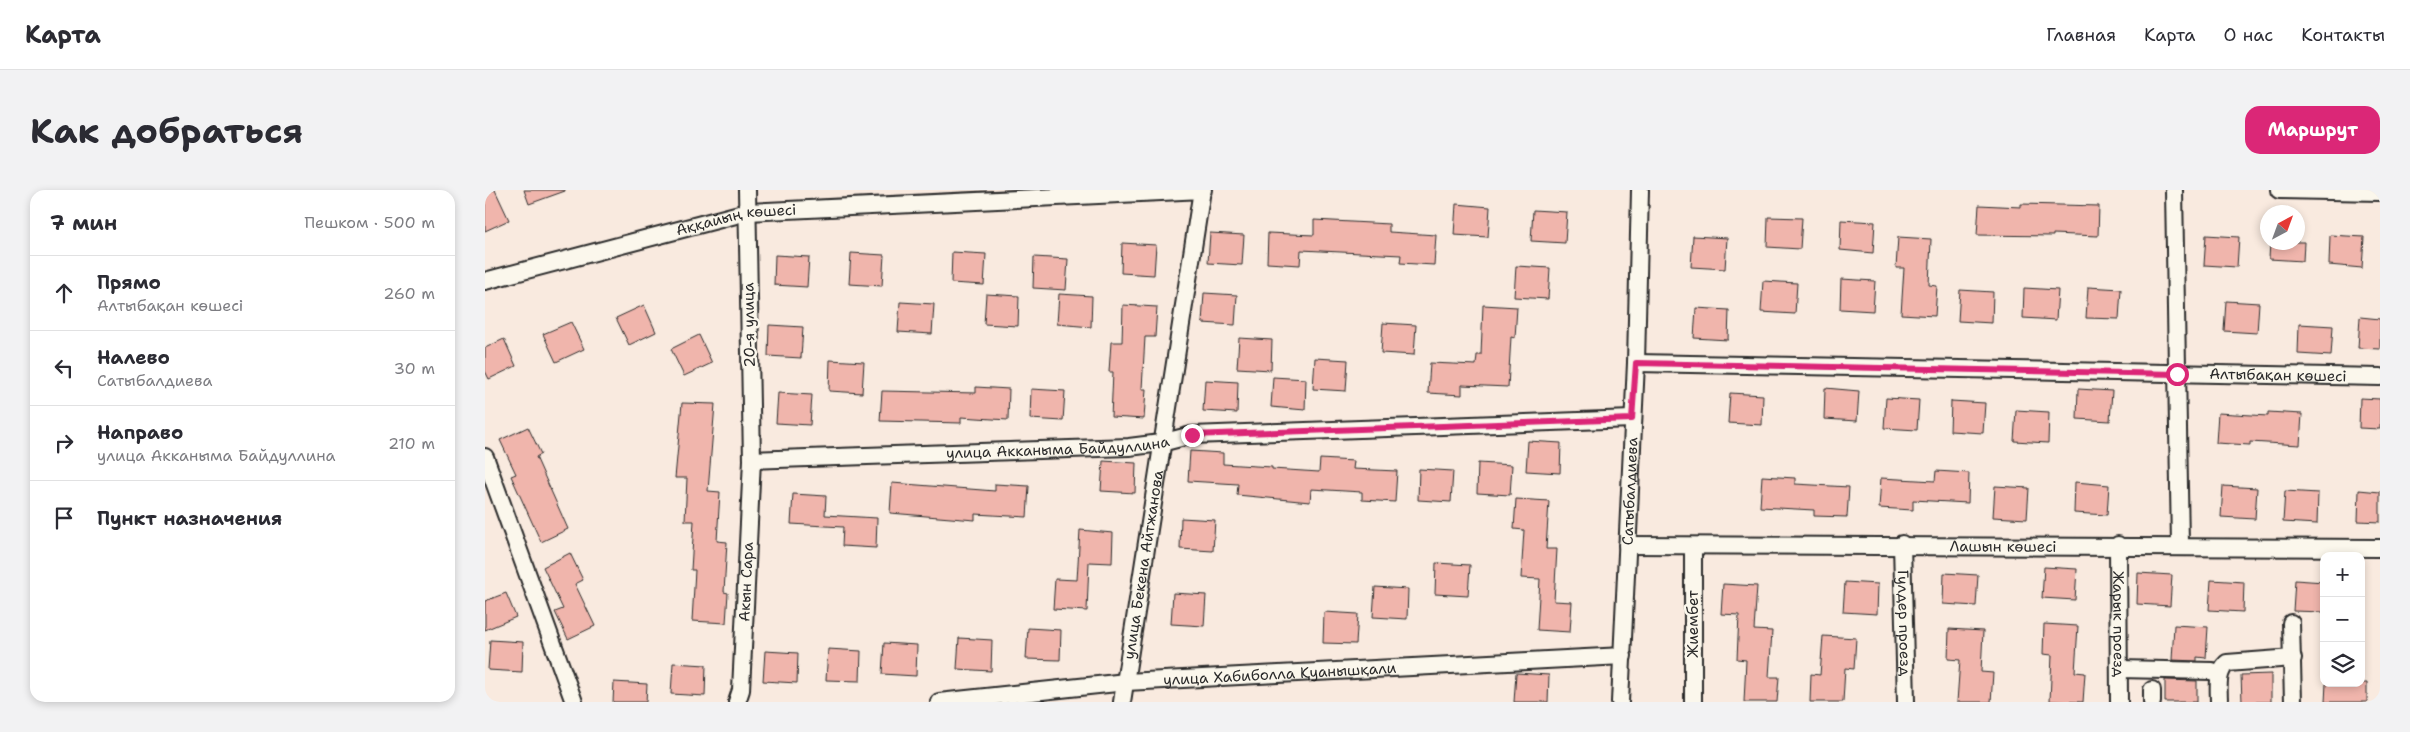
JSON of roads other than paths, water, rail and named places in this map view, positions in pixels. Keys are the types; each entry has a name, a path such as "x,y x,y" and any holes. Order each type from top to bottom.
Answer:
{"street":[{"name":"20-я улица","path":"747,190 753,460"},
{"name":"Аққайың көшесі","path":"485,281 747,212 1203,190"},
{"name":"улица Бекена Айтжанова","path":"1122,702 1161,443 1203,190"},
{"name":"Сатыбалдиева","path":"1620,702 1636,363 1641,190"},
{"path":"2174,190 2180,545"},
{"path":"2279,190 2380,192"},
{"name":"Алтыбақан көшесі","path":"1636,363 2380,377"},
{"name":"улица Акканыма Байдуллина","path":"753,460 1129,447 1161,443 1192,435 1632,419"},
{"path":"485,456 573,702"},
{"name":"Акын Сара","path":"737,702 741,690 753,460"},
{"name":"Гулдер проезд","path":"1902,544 1906,702"},
{"name":"Лашын көшесі","path":"1627,545 2180,545 2380,548"},
{"name":"Жарык проезд","path":"2119,545 2119,702"},
{"name":"Жиембет","path":"1693,546 1693,702"},
{"path":"2291,623 2293,702"},
{"name":"улица Хабиболла Қуанышқали","path":"939,702 1126,682 1623,656"},
{"path":"2219,702 2219,675 2221,668 2227,663 2293,658"},
{"path":"2119,669 2212,671 2219,675"}]}
